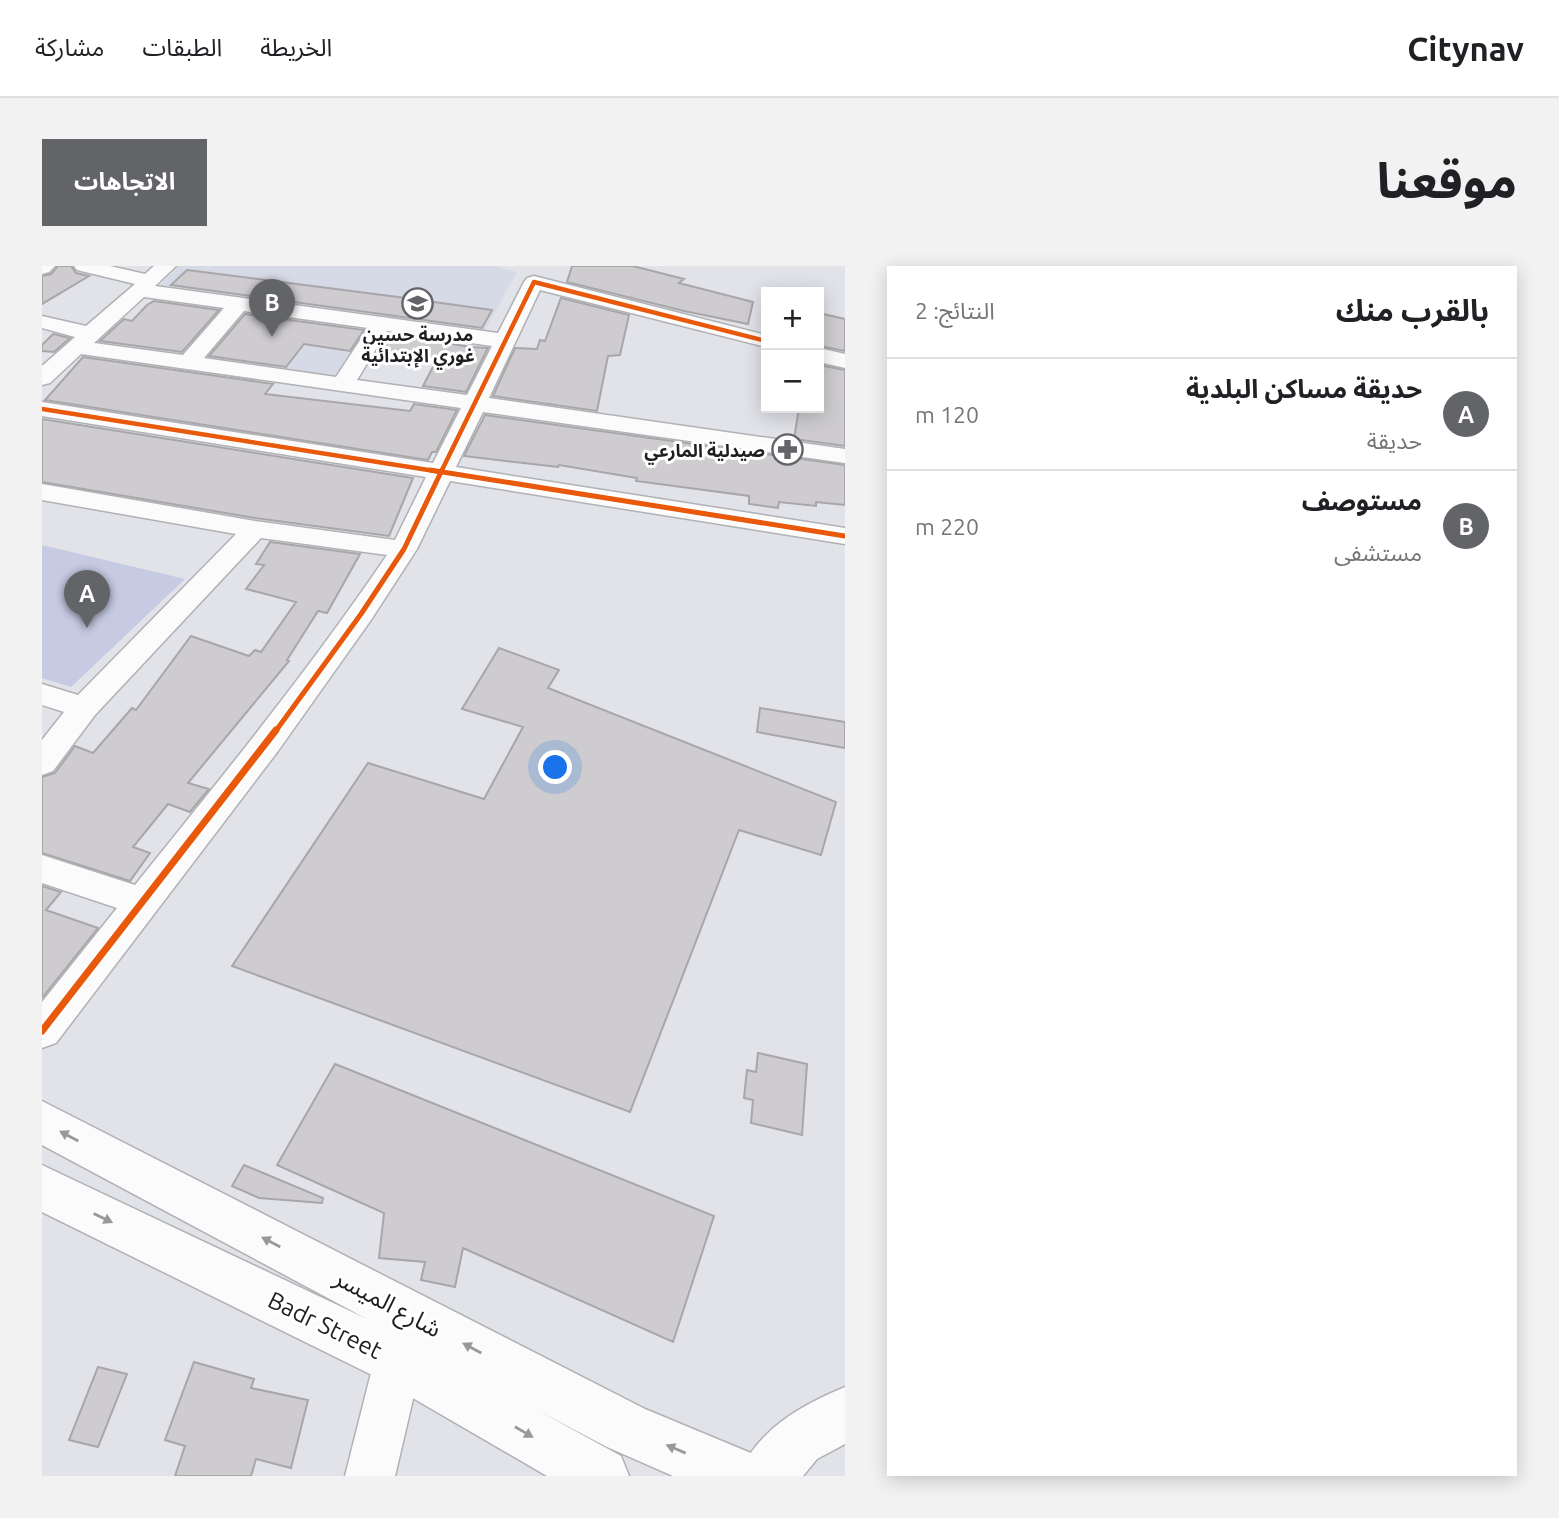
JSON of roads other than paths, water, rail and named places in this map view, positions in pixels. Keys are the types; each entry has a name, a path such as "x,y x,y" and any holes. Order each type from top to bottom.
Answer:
{"main road":[{"name":"شارع الميسر","path":"42,1122 626,1428 738,1476"},
{"name":"Badr Street","path":"42,1188 398,1361 601,1476"},
{"path":"766,1476 798,1440 845,1414"}],"street":[{"path":"84,266 144,286 238,305 506,341"},
{"path":"45,373 166,266"},
{"path":"42,1031 267,743 361,614 404,549 477,404 534,282 761,340"},
{"path":"188,363 238,305"},
{"path":"42,321 84,340 188,363 845,456"},
{"path":"343,384 381,324"},
{"path":"824,356 845,361"},
{"path":"42,409 845,536"},
{"path":"48,499 404,549"},
{"path":"42,763 84,708 255,529"},
{"path":"42,694 84,708"},
{"path":"42,869 143,902"},
{"path":"370,1476 398,1361"}],"place":[{"name":"مدرسة حسين غوري الإبتدائية","path":"418,303"},
{"name":"مستوصف","path":"272,337"},
{"name":"صيدلية المارعي","path":"788,450"},
{"name":"حديقة مساكن البلدية","path":"87,628"}]}
